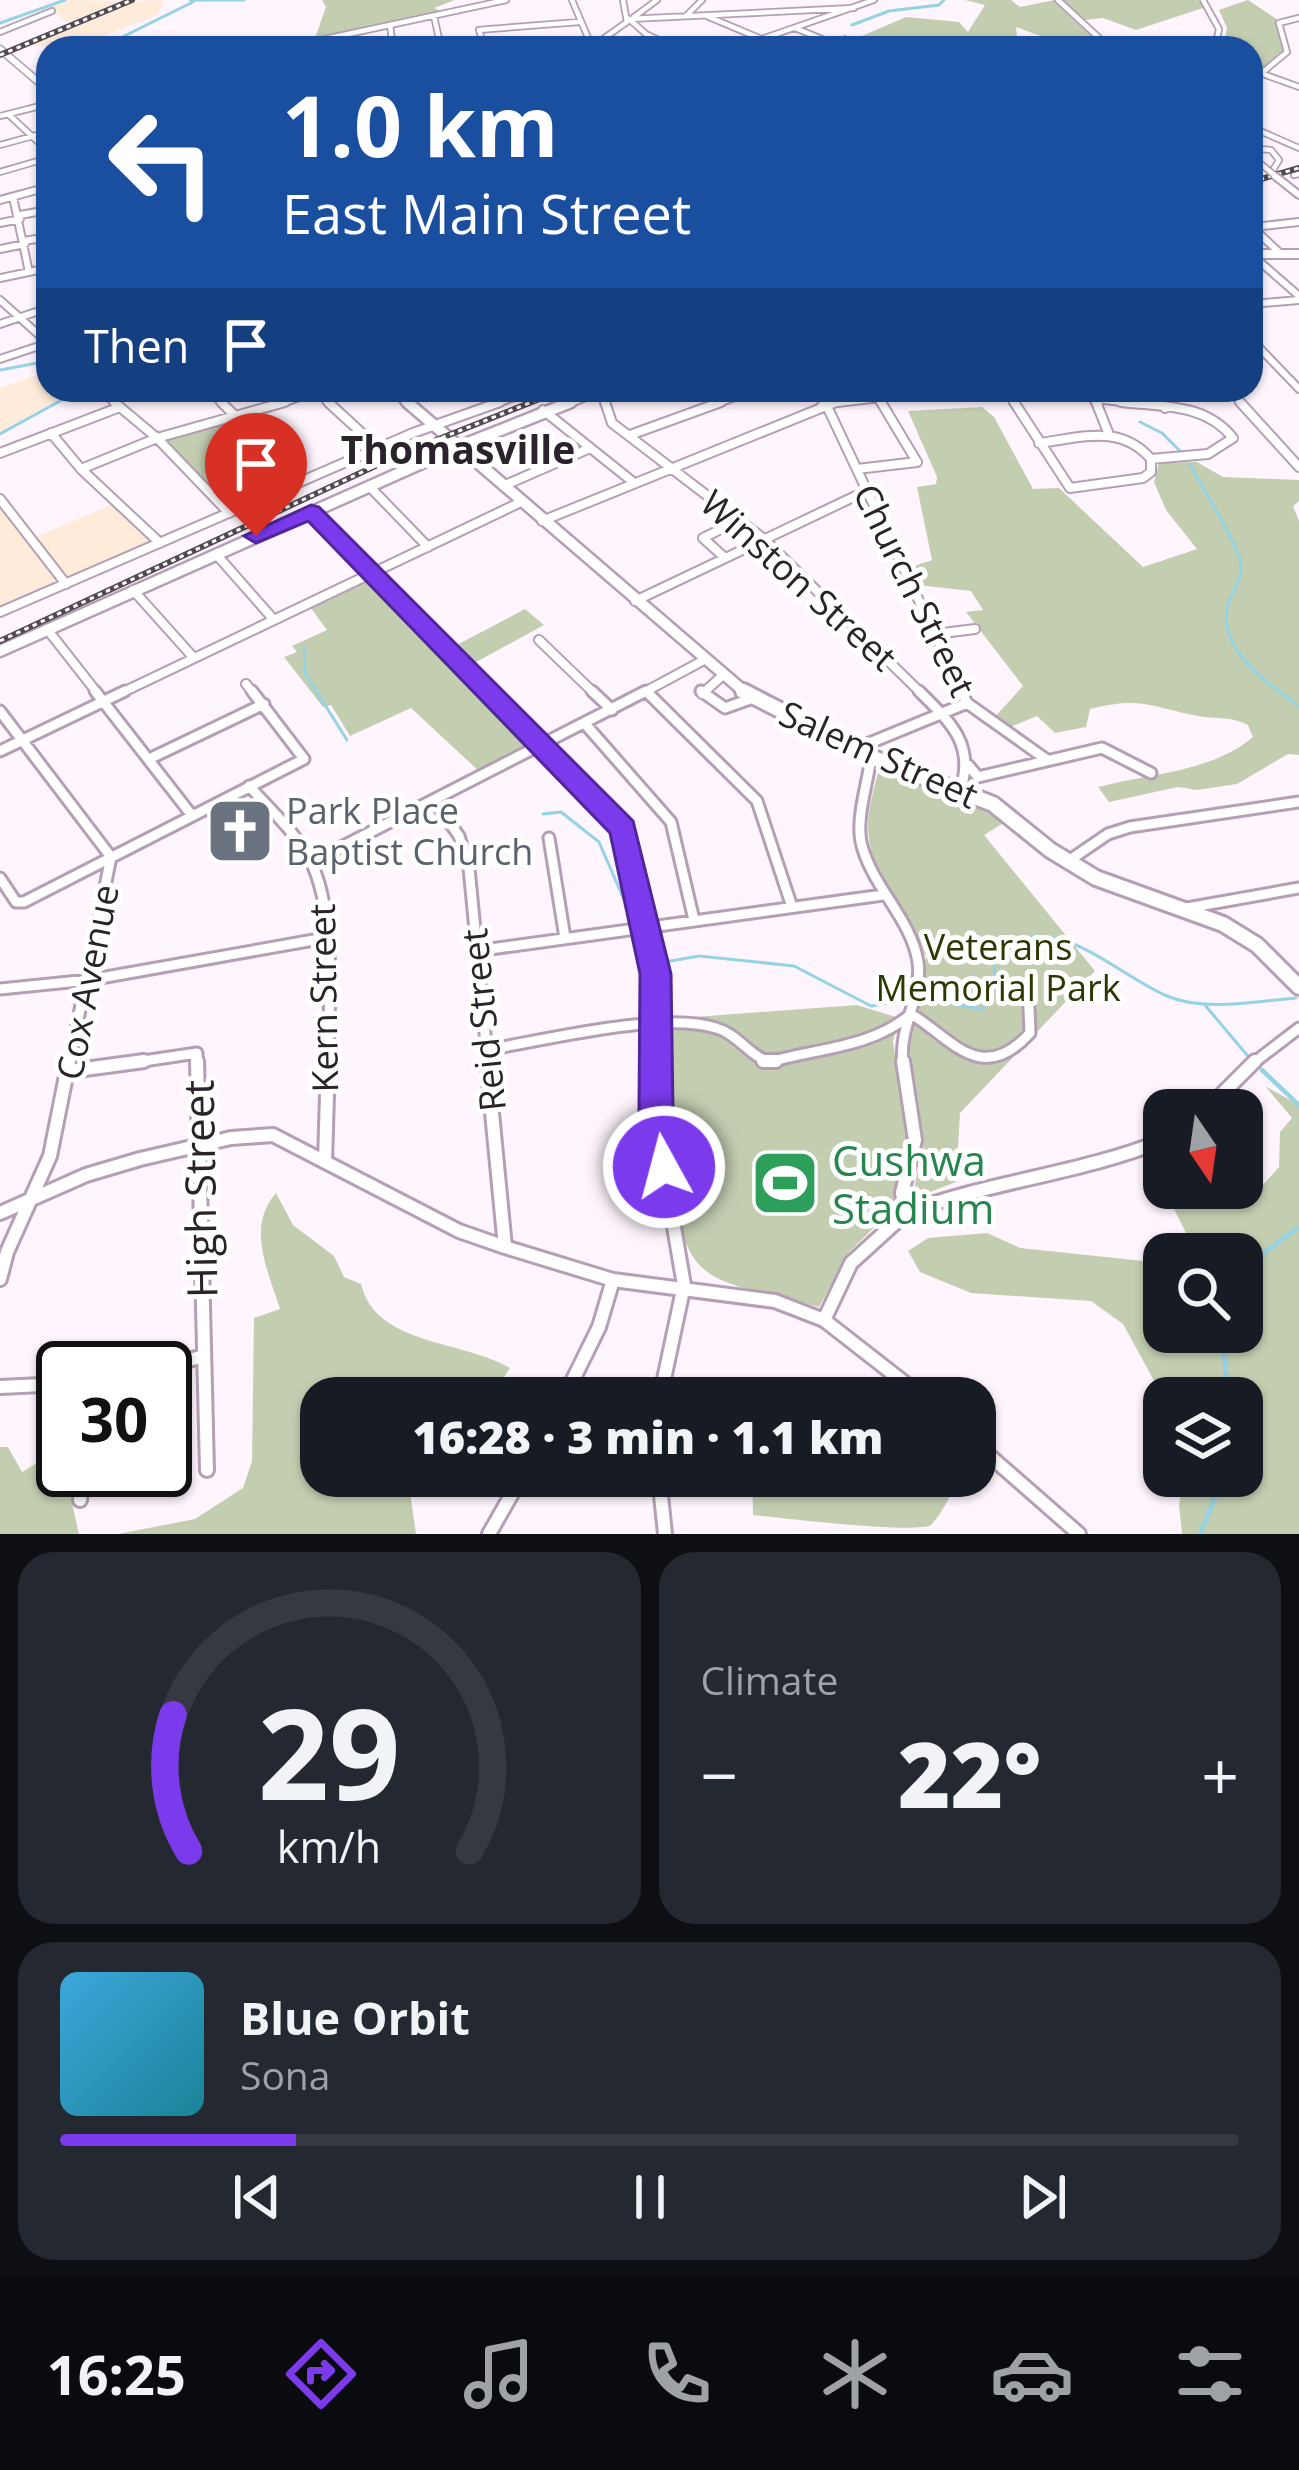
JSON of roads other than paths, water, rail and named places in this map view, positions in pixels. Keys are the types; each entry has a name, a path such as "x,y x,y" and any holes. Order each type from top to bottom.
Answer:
{"main road":[{"path":"2,54 36,80"},
{"path":"1263,254 1299,254"},
{"name":"Salem Street","path":"407,402 753,698 871,757 993,804 1067,862 1096,878 1240,934 1299,987"},
{"path":"0,651 566,402"}],"street":[{"path":"342,36 506,0"},
{"path":"572,0 586,36"},
{"path":"623,0 629,19 650,36"},
{"path":"606,36 657,0"},
{"path":"686,16 702,0"},
{"path":"629,19 838,10 875,0"},
{"path":"1058,0 1097,36"},
{"path":"1203,0 1220,28 1218,36"},
{"path":"481,2 490,28"},
{"path":"771,36 838,10"},
{"path":"0,32 52,11"},
{"path":"704,15 755,36"},
{"path":"434,16 438,36"},
{"path":"1299,17 1280,23 1287,52 1264,74 1299,87"},
{"path":"481,36 479,30 490,28 579,22"},
{"path":"390,26 391,36"},
{"path":"525,26 529,36"},
{"path":"795,28 815,36"},
{"path":"4,115 36,107"},
{"path":"4,115 36,140"},
{"path":"1263,132 1299,148"},
{"path":"0,145 36,135"},
{"path":"1287,151 1299,148"},
{"path":"1263,151 1275,153 1279,163 1263,171"},
{"path":"0,172 36,159"},
{"path":"1263,166 1299,195"},
{"path":"0,200 36,190"},
{"path":"13,197 29,272"},
{"path":"0,223 36,213"},
{"path":"1263,225 1299,222"},
{"path":"1263,237 1281,254"},
{"path":"0,249 36,240"},
{"path":"1263,265 1299,298"},
{"path":"0,278 36,271"},
{"path":"1263,303 1299,298"},
{"path":"0,300 36,332"},
{"path":"1287,301 1299,313"},
{"path":"0,324 36,312"},
{"path":"0,359 36,347"},
{"path":"1263,352 1299,389"},
{"path":"114,402 157,438 229,513"},
{"path":"222,402 302,482"},
{"path":"81,469 157,438 285,402"},
{"path":"328,402 378,448"},
{"path":"0,612 378,448 497,402"},
{"name":"Winston Street","path":"605,402 612,422 764,539 942,714 963,738 968,765"},
{"path":"630,435 721,402"},
{"path":"542,521 836,402"},
{"path":"857,470 920,462 881,402"},
{"path":"1013,402 1039,443 1067,487 1143,478 1151,472 1151,459 1130,437 1108,432 1039,443"},
{"path":"1097,402 1108,432"},
{"path":"1119,402 1212,415 1232,434 1233,442 1188,460 1151,459"},
{"path":"1160,402 1165,408"},
{"path":"1240,402 1299,467"},
{"name":"Church Street","path":"826,403 967,704 1047,760"},
{"path":"0,453 120,407"},
{"path":"543,410 633,482"},
{"path":"51,433 81,469 160,542"},
{"path":"503,487 590,448"},
{"path":"369,486 428,547"},
{"path":"634,601 866,491"},
{"path":"0,499 66,584"},
{"path":"0,751 521,502"},
{"path":"311,512 623,829 648,928 658,1024 659,1140 684,1286 664,1377"},
{"path":"725,558 703,538 739,520"},
{"path":"216,554 274,620"},
{"path":"133,590 194,657"},
{"path":"47,629 190,813"},
{"path":"935,634 975,629"},
{"path":"539,640 613,710"},
{"path":"312,862 543,748 704,660"},
{"path":"722,676 700,692 718,709 733,710 753,698"},
{"path":"0,878 19,903 304,759 246,684"},
{"path":"647,692 757,801 792,907"},
{"path":"149,759 264,704"},
{"path":"855,749 967,704"},
{"name":"Cox Avenue","path":"0,711 112,856 50,1156 7,1252 0,1279"},
{"path":"586,725 671,822 694,920"},
{"path":"968,765 978,777 1102,748 1151,773"},
{"path":"871,757 860,838 917,958 911,1014 900,1043 915,1140 902,1193 906,1213"},
{"path":"961,788 968,765"},
{"name":"Kern Street","path":"250,786 312,862 320,883 325,938 325,1162"},
{"name":"Reid Street","path":"436,802 459,836 469,868 506,1247"},
{"path":"1067,862 1108,834 1130,827 1299,802"},
{"path":"549,838 565,938"},
{"path":"1181,909 1299,888"},
{"path":"476,951 884,895"},
{"path":"0,989 89,980 325,938"},
{"path":"911,1014 950,1047 979,1056 1001,1054 1022,1044 1030,1033 1028,986"},
{"path":"486,1050 658,1024 725,1029 766,1062 800,1051 869,1043 889,1034 911,1014"},
{"path":"1227,1089 1263,1052 1299,1028"},
{"name":"High Street","path":"70,1071 196,1053 207,1470"},
{"path":"0,1213 30,1204 82,1176 261,1133 459,1231 506,1247 613,1280 775,1300 824,1320 898,1377"},
{"path":"824,1320 851,1263 906,1213 960,1193 1107,1162 1143,1148"},
{"path":"574,1377 599,1327 613,1280"},
{"path":"192,1359 204,1356"},
{"path":"0,1387 36,1385"},
{"path":"996,1461 1079,1534"},
{"path":"80,1497 80,1501"},
{"path":"489,1534 510,1497"},
{"path":"661,1497 665,1534"}],"waterway":[{"path":"0,23 65,0"},
{"path":"190,0 244,0"},
{"path":"852,25 889,11 939,5 944,0"},
{"path":"124,36 193,2"},
{"path":"0,370 36,363"},
{"path":"0,434 58,402"},
{"path":"1140,422 1162,433 1181,452"},
{"path":"1190,464 1241,564 1226,618 1229,634 1247,663 1299,706"},
{"path":"304,647 305,673 347,740"},
{"path":"543,814 561,812 599,842 635,925"},
{"path":"636,935 637,949 649,961"},
{"path":"926,1000 983,1009 996,979 992,953 1014,940 1037,936 1081,948 1182,1001 1231,1004 1296,998"},
{"path":"665,962 699,956 794,966 871,1006 908,1000"},
{"path":"1204,1004 1247,1055"},
{"path":"1262,1070 1299,1105"},
{"path":"1263,1254 1299,1227"},
{"path":"1224,1353 1226,1377"},
{"path":"1200,1534 1215,1497"}],"railway":[{"path":"46,36 132,0"},
{"path":"0,55 36,40"},
{"path":"1263,178 1299,168"},
{"path":"0,641 401,454 532,402"}],"place":[{"name":"Park Place Baptist Church","path":"240,831"},
{"name":"Cushwa Stadium","path":"785,1183"}],"district":[{"name":"Thomasville","path":"458,448"}],"park label":[{"name":"Veterans Memorial Park","path":"998,966"}]}
